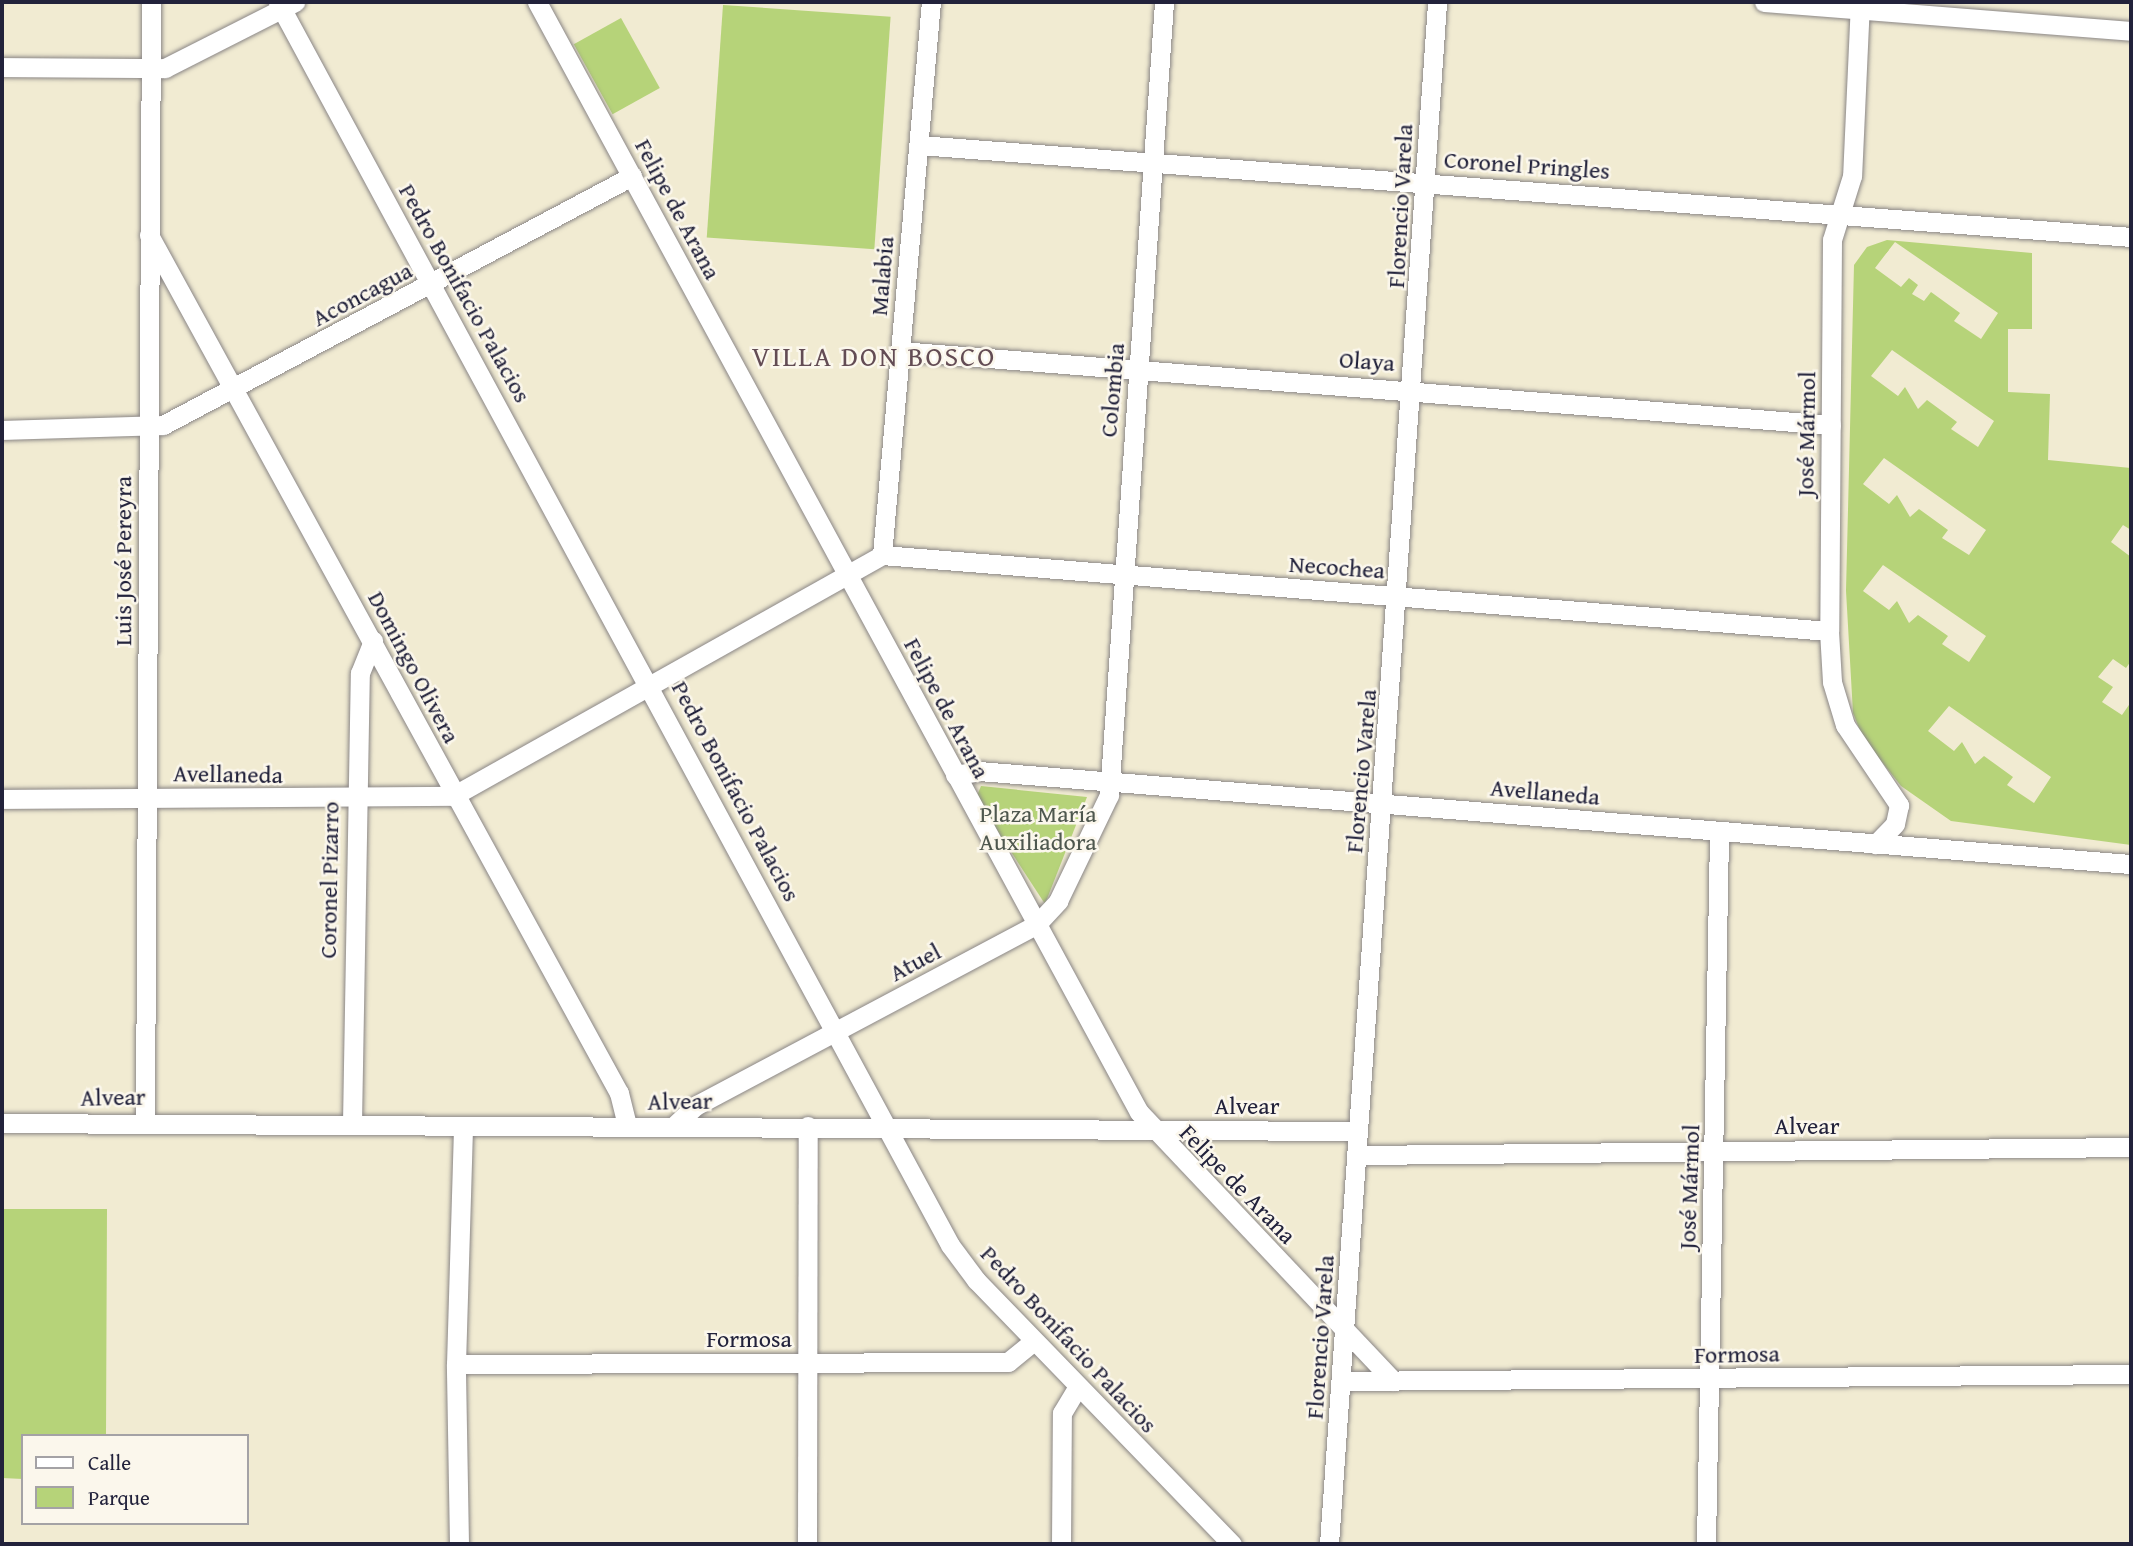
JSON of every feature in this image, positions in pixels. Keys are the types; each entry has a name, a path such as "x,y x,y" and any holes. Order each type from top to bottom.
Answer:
{"street":[{"name":"Luis José Pereyra","path":"145,1120 151,2"},
{"name":"Felipe de Arana","path":"537,2 1036,925 1152,1130 1393,1381"},
{"name":"Malabia","path":"882,555 931,2"},
{"name":"Colombia","path":"1111,782 1122,575 1164,2"},
{"name":"Florencio Varela","path":"1329,1544 1343,1381 1382,803 1400,596 1437,2"},
{"path":"1764,2 1860,6 2131,31"},
{"path":"2,68 150,69 177,65 285,4"},
{"name":"Pedro Bonifacio Palacios","path":"285,4 432,285 650,684 950,1245 1034,1341 1232,1544"},
{"name":"José Mármol","path":"1860,6 1852,176 1832,240 1829,631 1832,682 1845,725 1899,805 1895,824 1876,844"},
{"name":"Coronel Pringles","path":"919,145 1842,212 2131,237"},
{"name":"Aconcagua","path":"147,428 237,388 632,176"},
{"name":"Domingo Olivera","path":"148,234 237,388 373,640 453,796 619,1093 627,1126"},
{"name":"Olaya","path":"900,351 1138,371 1414,389 1831,425"},
{"path":"2,430 147,428"},
{"path":"453,796 882,555"},
{"name":"Necochea","path":"882,555 1829,631"},
{"name":"Coronel Pizarro","path":"352,1122 354,800 360,673 373,640"},
{"name":"Avellaneda","path":"955,775 979,771 2131,864"},
{"name":"Atuel","path":"676,1124 695,1106 1036,925 1058,901 1111,782"},
{"name":"Avellaneda","path":"2,799 354,800 453,796"},
{"name":"José Mármol","path":"1706,1544 1719,832"},
{"name":"Alvear","path":"2,1123 145,1120 463,1126 676,1124 1358,1131"},
{"path":"459,1544 456,1364 463,1126"},
{"path":"807,1544 805,1363 808,1126"},
{"name":"Alvear","path":"1358,1155 2131,1147"},
{"name":"Formosa","path":"456,1364 1008,1362 1034,1341"},
{"name":"Formosa","path":"1343,1381 2131,1374"},
{"path":"1061,1544 1062,1413 1078,1386"}],"green space":[{"path":"723,5 891,17 874,249 707,237"},
{"path":"621,18 660,88 613,114 574,44"},
{"path":"1887,240 2032,253 2032,329 2008,329 2008,392 2050,394 2048,460 2131,468 2131,530 2123,525 2111,542 2131,557 2131,661 2126,668 2113,659 2098,677 2113,687 2102,702 2122,715 2131,702 2131,845 1951,821 1901,786 1863,738 1853,713 1846,591 1854,265 1867,247","holes":["1895,242 1998,313 1981,339 1954,321 1960,313 1931,292 1924,301 1912,294 1918,285 1909,278 1901,287 1875,268","1892,350 1994,421 1978,447 1951,429 1957,422 1927,400 1918,409 1905,387 1898,396 1871,376","1884,458 1986,530 1969,555 1942,538 1948,530 1919,509 1910,517 1897,495 1889,504 1863,484","1883,565 1986,636 1969,662 1942,644 1948,636 1918,615 1909,623 1897,601 1889,610 1863,591","1949,706 2051,777 2034,803 2007,785 2013,777 1984,756 1975,764 1962,742 1954,751 1928,731"]},
{"name":"Plaza María Auxiliadora","path":"981,786 1087,797 1045,904 976,798"},
{"path":"2,1209 107,1209 106,1434 21,1434 21,1479 2,1478"}],"district":[{"name":"VILLA DON BOSCO","path":"874,356"}]}
